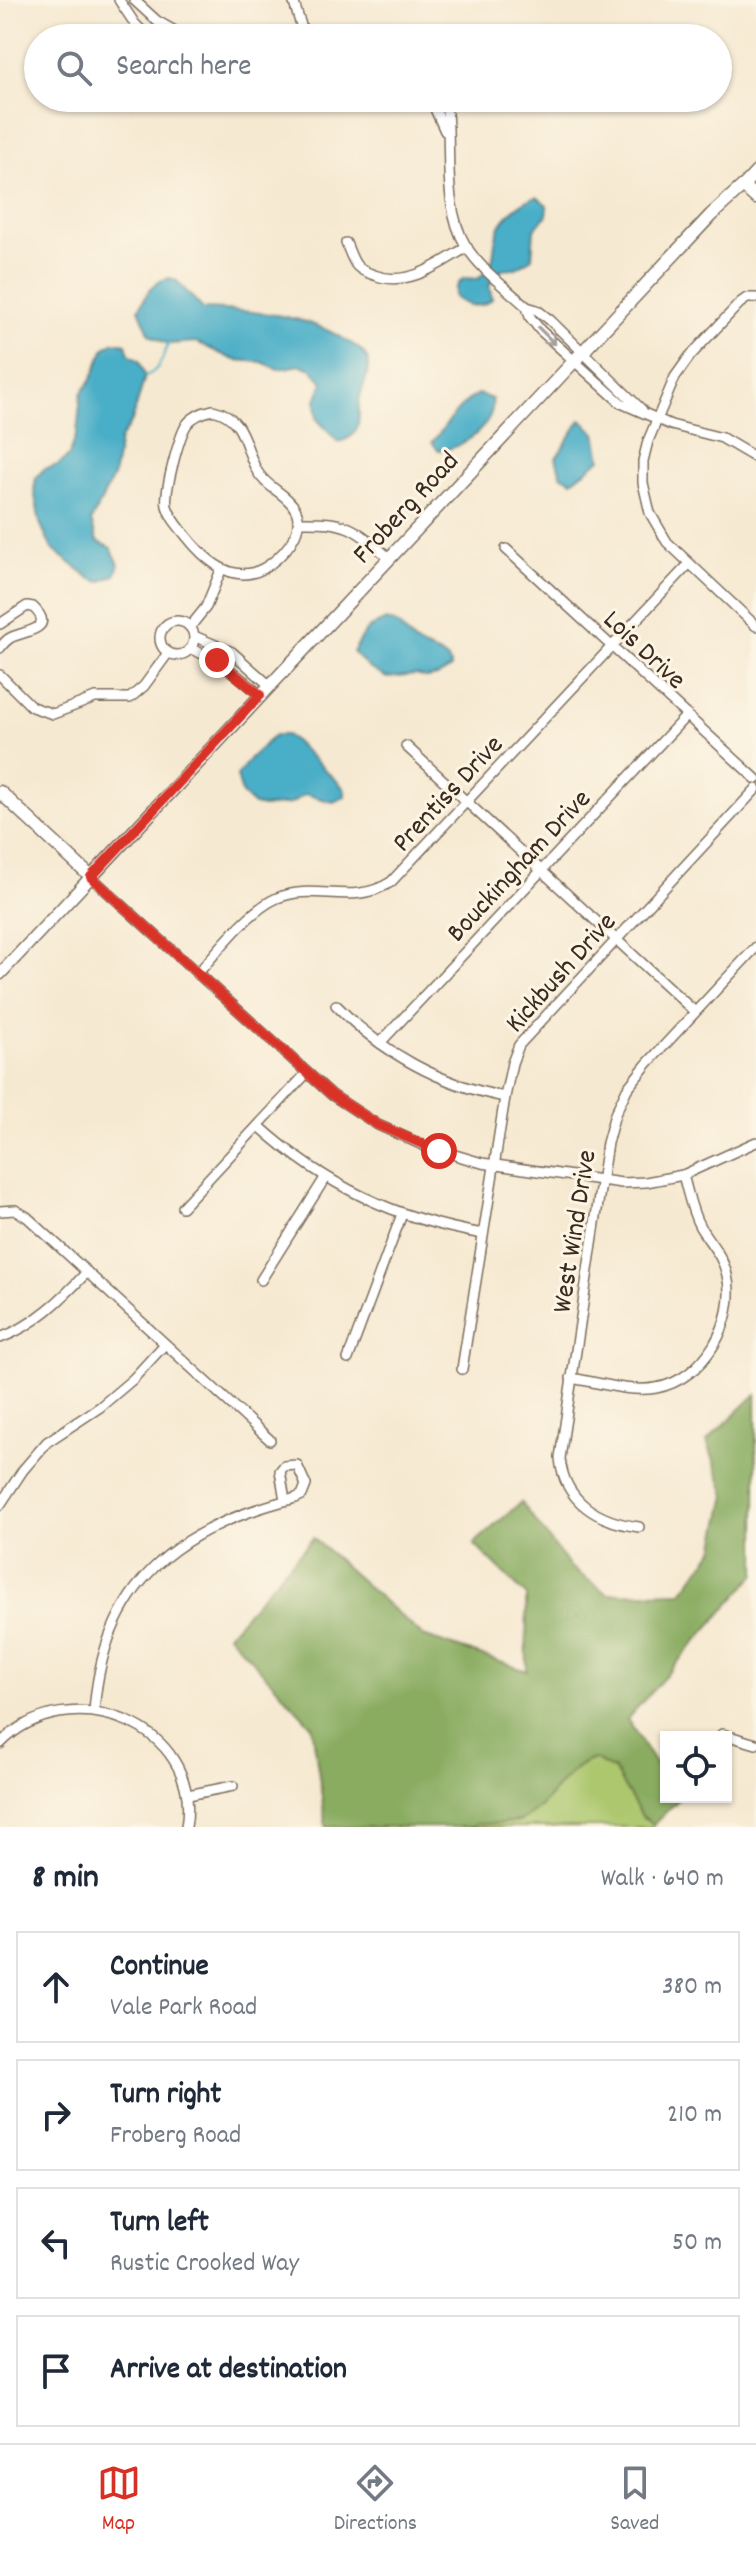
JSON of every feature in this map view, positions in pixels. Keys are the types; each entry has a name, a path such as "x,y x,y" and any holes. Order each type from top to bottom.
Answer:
{"main road":[{"path":"743,186 756,198"},
{"name":"Froberg Road","path":"91,877 388,557 711,215 743,186"},
{"path":"0,792 91,877"}],"street":[{"path":"119,0 135,24"},
{"path":"134,0 162,24"},
{"path":"293,0 301,24"},
{"path":"438,112 448,142"},
{"path":"447,112 455,216 467,247 527,307 550,320 652,417"},
{"name":"Froberg Road","path":"743,186 756,172"},
{"path":"346,243 356,265 362,270 378,277 396,278 414,276 467,247"},
{"path":"753,298 740,303 675,377 652,417 643,461 645,494 650,513 661,534 756,626"},
{"path":"527,307 540,330 621,403 652,417 722,438 756,458"},
{"path":"213,410 222,412 237,423 259,476 292,504 299,522 292,541 264,568 243,574 221,570 198,551 175,522 167,503 167,492 183,434 190,421 213,410"},
{"path":"299,522 330,522 347,526 361,533 388,557"},
{"name":"Lois Drive","path":"506,549 756,779"},
{"name":"Prentiss Drive","path":"197,974 256,911 277,897 301,893 352,895 387,885 689,564"},
{"path":"221,570 192,631 191,649 183,655 168,653 159,642 163,627 177,620 192,631 232,652 269,685"},
{"path":"0,624 27,606 33,607 41,616 41,622 34,631 11,637 0,648"},
{"path":"191,649 230,668 260,695"},
{"path":"0,675 32,707 53,714 95,698 130,698 144,686 168,653"},
{"name":"Bouckingham Drive","path":"380,1043 687,715"},
{"path":"406,746 695,1012"},
{"name":"Kickbush Drive","path":"462,1369 505,1097 519,1045 756,789"},
{"path":"0,974 91,877 306,1074 349,1107 393,1132 439,1151 602,1182 646,1182 683,1175 756,1142"},
{"name":"West Wind Drive","path":"639,1527 617,1524 590,1512 572,1494 564,1478 560,1444 607,1143 615,1114 627,1089 756,947"},
{"path":"336,1005 380,1043 434,1074 505,1097"},
{"path":"182,1207 306,1074"},
{"path":"259,1126 325,1178 402,1214 483,1234"},
{"path":"571,1378 641,1389 656,1388 687,1374 715,1342 728,1306 727,1275 721,1257 698,1223 683,1175"},
{"path":"261,1280 325,1178"},
{"path":"0,1211 11,1210 23,1214 270,1440"},
{"path":"348,1359 402,1214"},
{"path":"0,1338 47,1310 87,1272"},
{"path":"0,1505 47,1442 111,1398 165,1344"},
{"path":"94,1712 98,1679 106,1651 128,1598 144,1575 166,1555 210,1527 247,1511 285,1500"},
{"path":"0,1744 23,1726 69,1713 94,1712 137,1725 159,1740 174,1760 188,1795 186,1827"},
{"path":"732,1737 756,1744"},
{"path":"188,1795 233,1786"}],"green space":[{"path":"756,1394 756,1574 627,1719 660,1771 660,1803 675,1803 654,1824 642,1816 614,1770 594,1759 573,1771 541,1806 521,1820 471,1827 326,1827 312,1726 228,1634 313,1538 423,1636 527,1671 526,1595 474,1544 521,1502 570,1567 608,1594 682,1592 714,1550 726,1495 707,1441"},
{"path":"594,1759 614,1770 642,1816 654,1824 651,1827 471,1827 521,1820 541,1806 573,1771"}],"water":[{"path":"537,197 547,205 547,215 534,229 532,258 516,268 502,269 489,285 492,299 488,302 474,306 455,297 456,286 464,278 478,279 489,267 504,220 519,205"},
{"path":"170,278 177,281 203,309 296,319 330,332 360,350 367,358 368,368 359,399 357,429 351,437 338,442 317,419 316,400 323,382 312,369 301,365 278,369 262,362 234,360 196,342 168,344 150,335 139,309 154,285"},
{"path":"114,342 126,344 129,354 139,361 145,376 132,421 120,439 113,477 91,521 97,541 111,548 119,564 115,575 100,582 52,549 40,523 34,490 36,478 44,469 58,465 69,456 77,433 81,394 105,348"},
{"path":"478,394 492,399 489,418 467,440 457,446 438,450 432,442 458,410"},
{"path":"581,420 596,433 601,459 572,481 561,475 556,458"},
{"path":"386,620 399,626 416,643 442,655 451,668 438,676 426,678 416,675 387,678 369,668 353,652 367,629"},
{"path":"275,735 286,735 292,739 341,785 345,797 333,802 305,794 290,804 254,805 242,794 237,776 250,758"}],"waterway":[{"path":"145,376 157,367 168,344"}],"route":[{"path":"217,660 260,695 91,877 332,1095 378,1125 439,1151"}]}
